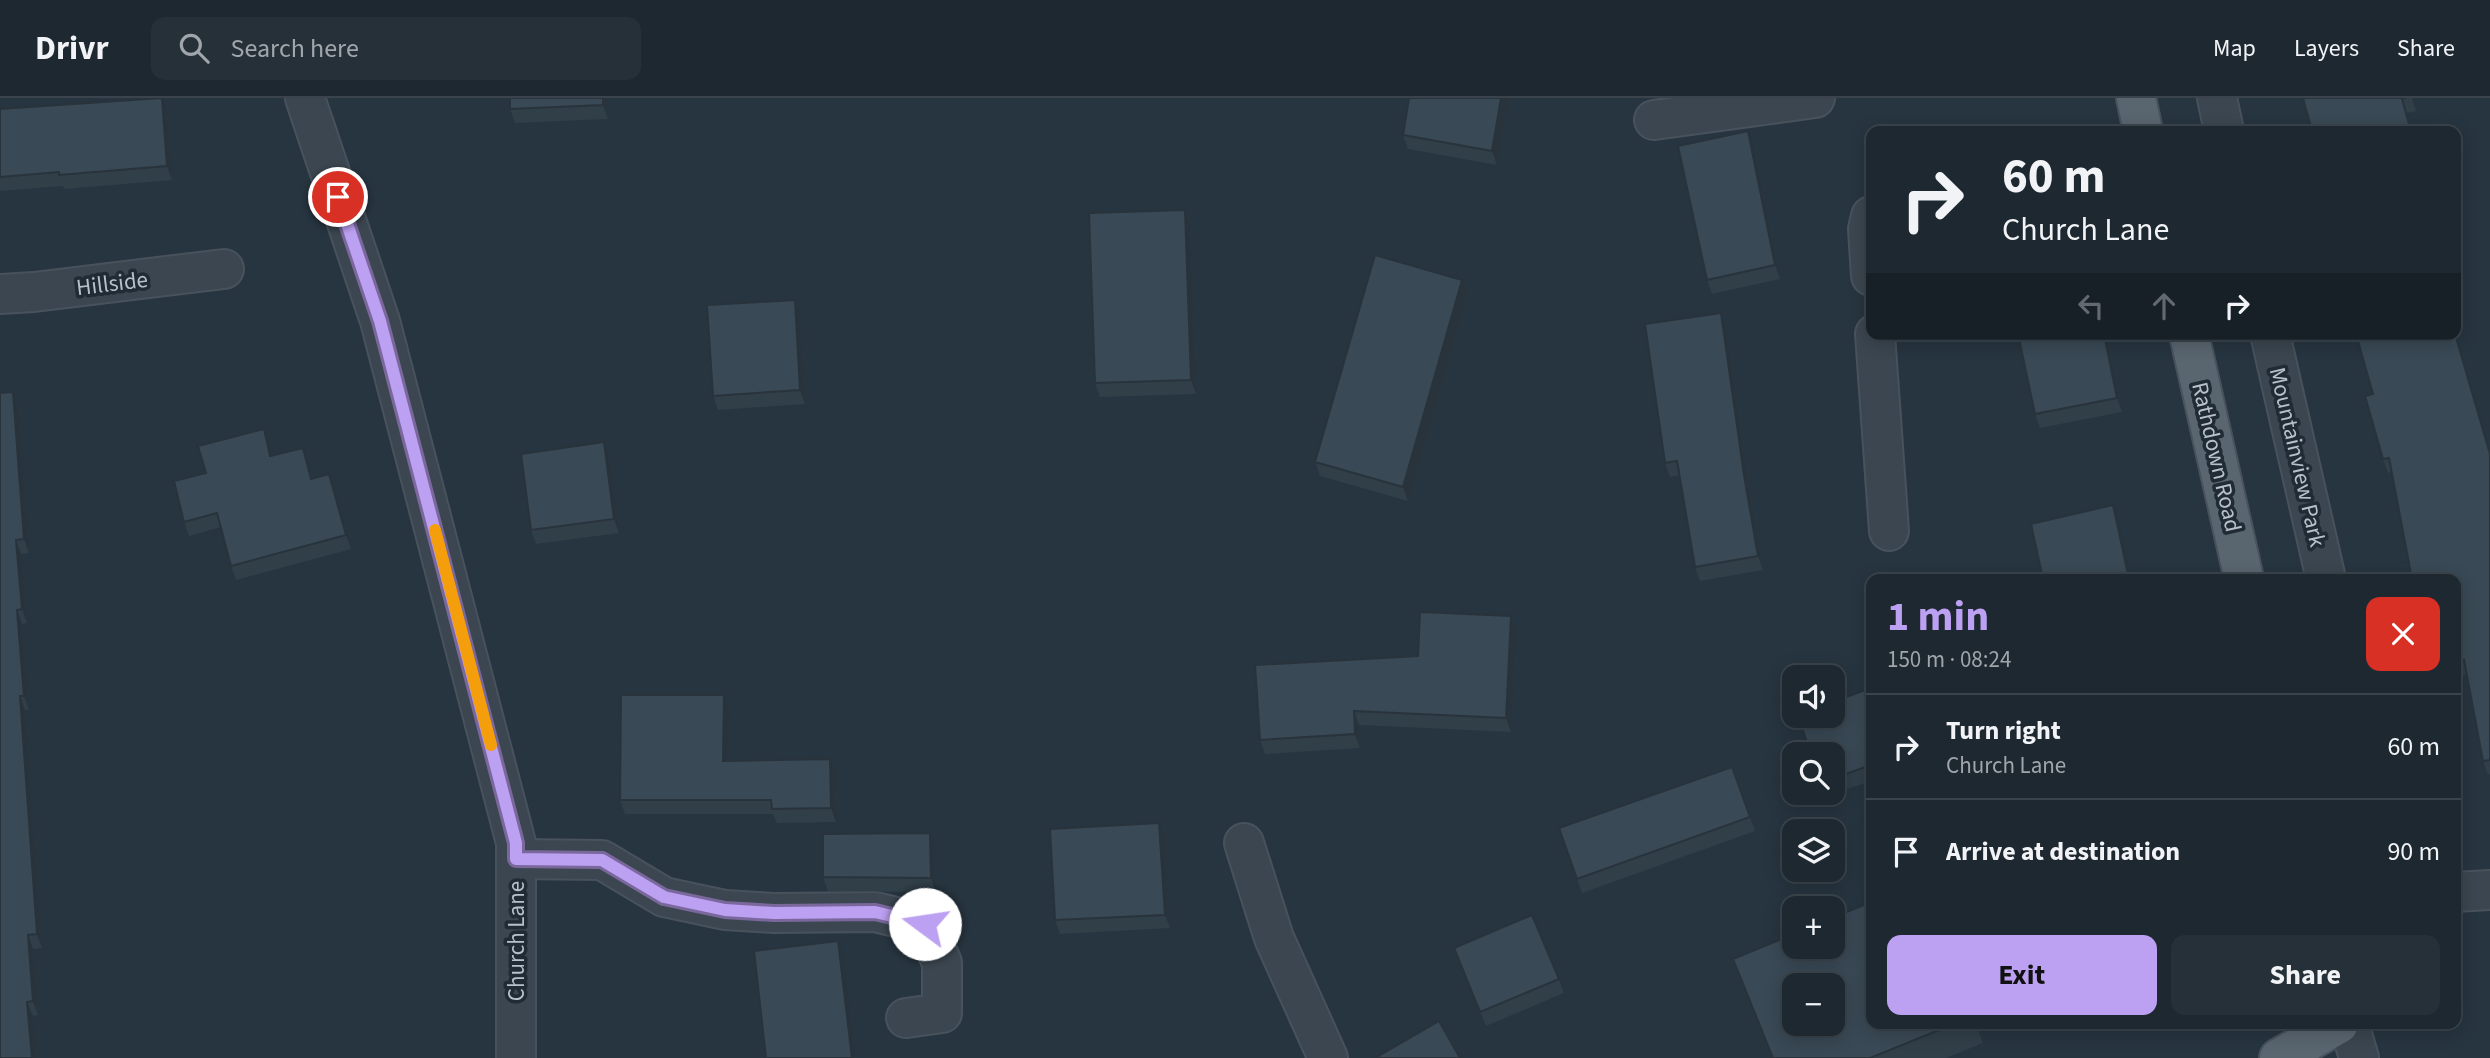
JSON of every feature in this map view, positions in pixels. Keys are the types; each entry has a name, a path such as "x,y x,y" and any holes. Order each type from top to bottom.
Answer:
{"main road":[{"path":"2136,98 2142,126"},
{"name":"Rathdown Road","path":"2190,340 2243,574"},
{"path":"2280,1058 2330,1029"}],"street":[{"name":"Church Lane","path":"305,98 380,321 516,843 516,1058"},
{"path":"1654,120 1815,98"},
{"path":"2217,98 2223,126"},
{"name":"Hillside","path":"0,294 224,269"},
{"path":"1875,340 1889,531"},
{"name":"Mountainview Park","path":"2271,340 2325,574"},
{"path":"1244,843 1274,938 1328,1058"},
{"path":"516,859 602,860 664,897 725,910 774,913 875,912 925,924 942,963 942,1013 906,1018"},
{"path":"2461,892 2490,890"},
{"path":"2350,1029 2359,1058"}],"building":[{"path":"162,98 167,166 0,177 0,109"},
{"path":"510,98 603,98 603,105 510,109"},
{"path":"1409,98 1501,98 1492,151 1403,135"},
{"path":"2303,98 2406,98 2402,99 2410,126 2311,126"},
{"path":"1748,131 1775,265 1707,280 1678,146"},
{"path":"1185,210 1191,380 1095,383 1089,213"},
{"path":"1375,255 1462,280 1403,487 1315,462"},
{"path":"795,300 800,390 713,396 707,305"},
{"path":"1721,313 1758,556 1695,567 1677,461 1665,463 1645,324"},
{"path":"2019,340 2105,340 2117,398 2035,414"},
{"path":"2358,340 2457,340 2490,454 2490,760 2483,761 2464,660 2461,661 2461,574 2411,574 2389,458 2383,459 2365,396 2373,394"},
{"path":"13,392 24,539 16,540 22,609 17,610 24,696 20,696 37,934 28,935 33,1001 27,1002 32,1058 0,1058 0,393"},
{"path":"264,429 270,456 303,448 311,479 329,474 346,535 231,566 217,513 184,522 174,481 206,473 198,446"},
{"path":"604,442 614,519 531,530 521,454"},
{"path":"2113,505 2128,574 2042,574 2031,524"},
{"path":"1420,612 1511,616 1506,718 1354,711 1355,734 1260,740 1255,665 1418,656"},
{"path":"1866,690 1866,767 1845,774 1845,742 1807,742 1802,728 1845,728 1845,697"},
{"path":"621,695 724,695 723,761 830,759 831,808 772,809 771,800 620,800"},
{"path":"1732,767 1750,817 1577,879 1559,828"},
{"path":"1159,823 1165,915 1055,920 1050,829"},
{"path":"930,833 931,878 823,877 823,834"},
{"path":"1866,904 1866,1029 1942,1029 1870,1058 1773,1058 1733,959 1782,939 1782,959 1845,959 1845,913"},
{"path":"1532,915 1559,979 1480,1012 1454,948"},
{"path":"838,941 852,1058 766,1058 754,951"},
{"path":"1439,1021 1460,1058 1375,1058"}],"slow traffic":[{"path":"435,530 491,745"}],"route":[{"path":"338,197 380,321 516,843 516,859 602,860 664,897 725,910 774,913 875,912 925,924"}]}
